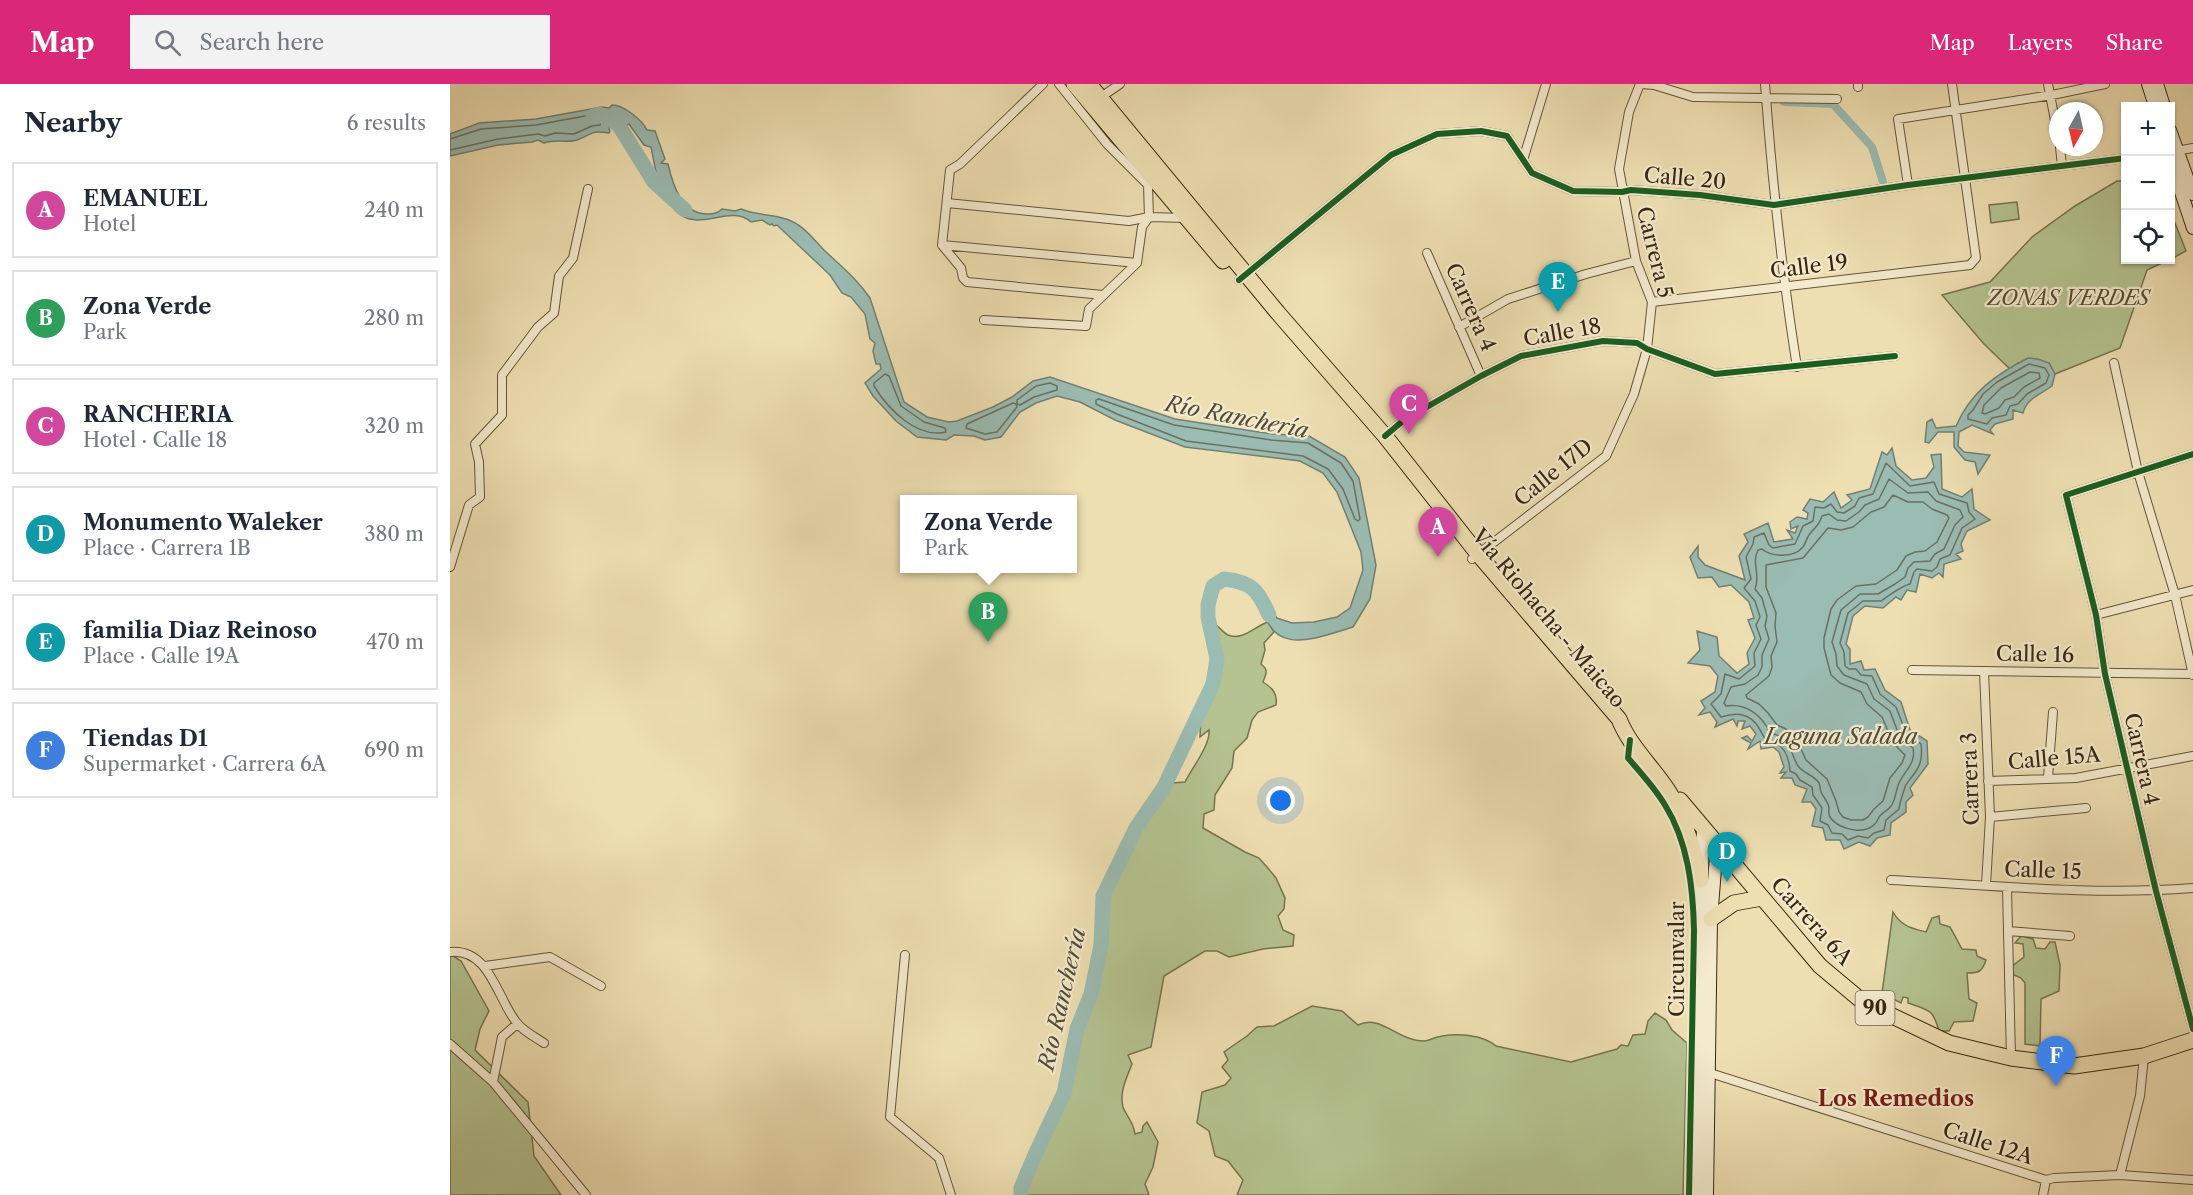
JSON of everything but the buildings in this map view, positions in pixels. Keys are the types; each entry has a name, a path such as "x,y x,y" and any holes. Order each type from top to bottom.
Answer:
{"highway":[{"name":"Vía Riohacha - Maicao","path":"1074,84 1095,101 1111,119 1378,444 1475,557 1613,727 1624,733 1650,766"},
{"name":"Vía Riohacha - Maicao","path":"1089,84 1095,101"},
{"name":"Vía Riohacha - Maicao","path":"1275,316 1385,436 1475,557"},
{"name":"Carrera 6A","path":"1650,766 1820,966 1863,1002 1949,1043 2011,1058 2074,1066 2144,1056 2193,1040"},
{"path":"1650,766 1668,792 1683,820 1694,849 1701,880"},
{"path":"1711,919 1734,903 1762,898"}],"street":[{"path":"1043,84 960,164 950,170 942,244 961,268 963,278 967,282 1103,296"},
{"path":"984,320 1086,327 1089,309 1137,263 1142,227 1149,217 1148,185 1107,144 1059,84"},
{"path":"1095,101 1120,84"},
{"path":"1523,160 1546,84"},
{"path":"1641,84 1654,85 1693,97 1836,99"},
{"name":"Carrera 5","path":"1634,394 1647,349 1652,302 1636,261 1619,170 1629,112 1641,84"},
{"path":"1765,84 1774,205 1797,367"},
{"path":"1952,84 1964,178"},
{"path":"2048,84 2053,102"},
{"path":"1908,185 1898,119 2052,95 2105,84"},
{"path":"2148,84 2154,102"},
{"path":"2157,84 2163,102"},
{"name":"Calle 20","path":"1242,277 1390,155 1437,134 1481,131 1507,136 1532,173 1573,191 1622,192 1631,190 1700,195 1774,205 1908,185 2121,159"},
{"path":"2175,153 2193,147"},
{"path":"2061,156 2062,166"},
{"path":"2173,156 2193,194"},
{"path":"2173,156 2193,228"},
{"name":"Calle 19","path":"1652,302 1970,265 1976,258 1964,178"},
{"path":"450,567 469,505 480,497 479,462 475,444 502,415 502,375 538,327 554,313 559,276 573,258 588,189"},
{"path":"947,203 1129,221 1149,217 1191,215"},
{"path":"942,244 1137,263"},
{"name":"Carrera 4","path":"1427,253 1481,375"},
{"path":"1459,327 1508,299 1636,261"},
{"name":"Calle 18","path":"1385,436 1404,420 1481,375 1521,356 1603,341 1637,343 1647,349 1715,374 1895,356"},
{"path":"2114,363 2138,472 2175,595 2193,674"},
{"name":"Calle 17D","path":"1475,557 1606,456 1634,394"},
{"path":"2138,472 2193,454"},
{"name":"Carrera 4","path":"2138,472 2066,495 2096,615 2105,674 2156,891 2193,1029"},
{"path":"2096,615 2193,590"},
{"name":"Calle 16","path":"1912,670 2193,674"},
{"name":"Carrera 3","path":"1984,671 1990,817 1986,885"},
{"path":"2048,778 2053,712"},
{"name":"Calle 15A","path":"1988,781 2076,777 2193,756"},
{"path":"1990,817 2086,808"},
{"path":"1703,827 1701,880 1707,1195"},
{"path":"1695,1195 1704,1072 1711,919 1718,844"},
{"name":"Calle 15","path":"1891,880 2007,888 2156,891 2193,888"},
{"path":"2007,888 2011,1058"},
{"path":"2008,931 2070,936"},
{"path":"450,944 485,966 517,1024 544,1043"},
{"path":"450,952 460,951"},
{"path":"905,956 890,1117 939,1158 951,1195"},
{"path":"485,966 550,957 601,986"},
{"path":"493,1082 502,1037 517,1024"},
{"path":"450,1044 493,1082 586,1195"},
{"path":"2120,1175 2140,1096 2144,1056"},
{"name":"Calle 12A","path":"1704,1072 2046,1180 2120,1175 2193,1180"},
{"path":"2043,1195 2046,1180"}],"green space":[{"name":"ZONAS VERDES","path":"2117,181 2121,181 2121,264 2160,264 2147,270 2120,348 2055,374 2049,363 2018,363 2010,369 1984,344 1942,295 1990,282 2032,237 2075,206"},
{"path":"2017,202 2019,219 1991,223 1989,205"},
{"path":"2175,223 2186,251 2175,256"},
{"path":"1268,622 1274,632 1264,643 1265,650 1261,664 1266,670 1263,682 1274,691 1276,705 1258,712 1252,720 1247,738 1234,751 1232,768 1215,795 1214,810 1204,814 1203,828 1259,858 1276,878 1285,898 1284,909 1278,916 1283,930 1294,935 1293,946 1263,949 1229,957 1217,951 1205,951 1164,976 1151,1047 1128,1055 1132,1064 1122,1096 1123,1107 1133,1125 1135,1134 1142,1132 1147,1122 1158,1142 1153,1167 1145,1184 1149,1195 1021,1195 1021,1188 1034,1157 1064,1093 1077,1029 1091,994 1100,948 1103,896 1136,828 1164,787 1172,783 1185,782 1209,736 1209,730 1200,737 1201,722 1220,679 1220,667 1216,666 1217,658 1210,624 1213,623 1226,634 1239,636"},
{"path":"1893,912 1911,928 1926,932 1932,918 1939,916 1940,924 1950,927 1962,949 1976,950 1977,956 1986,960 1980,971 1967,973 1969,999 1977,1003 1973,1021 1954,1022 1949,1031 1939,1031 1935,1018 1929,1011 1908,1003 1908,998 1903,997 1901,1003 1882,993"},
{"path":"2021,936 2033,939 2036,948 2045,949 2050,942 2055,942 2060,965 2059,991 2041,999 2040,1046 2025,1044 2025,983 2021,978 2010,973 2011,967 2024,957 2023,944 2015,943"},
{"path":"450,954 461,961 489,1011 480,1029 475,1050 528,1102 534,1156 561,1195 450,1195"},
{"path":"1312,1006 1342,1011 1358,1025 1380,1024 1415,1040 1427,1041 1449,1035 1463,1035 1484,1039 1496,1046 1571,1062 1617,1049 1621,1045 1628,1046 1633,1035 1645,1034 1648,1021 1655,1013 1666,1020 1672,1030 1687,1043 1683,1195 1237,1195 1243,1180 1228,1161 1215,1156 1209,1131 1197,1123 1202,1092 1225,1085 1231,1078 1222,1067 1228,1060 1224,1052 1257,1027 1274,1026"}],"water":[{"name":"Río Ranchería","path":"612,105 632,114 647,130 655,131 665,159 661,163 668,164 680,198 692,210 709,214 722,209 735,211 741,209 786,219 803,228 849,273 870,298 904,402 927,417 949,422 957,421 1012,397 1033,381 1050,377 1175,419 1272,434 1309,436 1345,457 1359,478 1376,565 1370,599 1353,627 1323,636 1295,640 1283,637 1273,630 1265,617 1261,598 1277,618 1292,623 1314,622 1337,617 1350,608 1363,570 1361,552 1337,492 1323,473 1300,461 1185,447 1115,420 1080,402 1057,396 1036,403 1020,412 1001,437 985,440 974,436 954,435 946,440 917,437 896,421 873,396 865,383 881,369 880,364 876,364 873,351 875,343 870,339 865,314 851,297 842,293 830,275 777,225 770,225 762,220 751,222 743,217 734,216 694,220 676,211 669,194 662,187 664,183 662,182 660,186 658,182 651,147 644,145 629,124 625,126 618,119 611,119 607,123 609,133 595,132 573,141 544,143 538,140 498,145 450,156 450,134 479,123 536,119 602,107 609,108"},
{"path":"2028,358 2049,363 2055,374 2052,386 2031,400 2023,413 2013,410 2013,419 1995,424 1990,430 1993,434 1972,425 1959,432 1958,446 1964,452 1990,455 1978,474 1975,462 1965,460 1954,447 1954,432 1938,432 1929,443 1925,442 1927,422 1932,419 1936,428 1956,426 1969,403 1985,386"},
{"name":"Laguna Salada","path":"1892,448 1896,466 1912,480 1926,478 1934,467 1931,455 1941,454 1942,489 1962,497 1972,489 1974,509 1990,520 1967,531 1961,544 1963,551 1956,554 1961,559 1944,564 1943,577 1939,573 1932,578 1920,574 1916,592 1907,590 1901,600 1896,597 1883,608 1865,606 1853,616 1846,644 1850,649 1850,664 1861,661 1864,670 1875,669 1885,690 1901,702 1910,730 1927,741 1928,764 1910,788 1913,795 1906,802 1906,812 1891,823 1890,835 1877,838 1870,846 1859,842 1844,849 1840,840 1826,840 1823,828 1812,826 1816,809 1811,802 1802,802 1807,789 1795,785 1792,778 1781,778 1786,772 1780,773 1784,767 1779,752 1773,747 1761,749 1760,741 1748,749 1751,743 1742,738 1747,736 1752,741 1756,734 1750,726 1742,729 1745,721 1738,721 1737,726 1733,719 1715,727 1717,722 1710,712 1699,715 1705,708 1701,701 1715,692 1718,676 1710,666 1688,663 1700,650 1697,631 1717,637 1719,656 1737,673 1749,664 1747,653 1755,638 1748,620 1754,618 1749,602 1731,585 1719,587 1712,577 1698,578 1690,557 1698,546 1698,557 1705,565 1745,580 1739,556 1748,542 1744,534 1768,523 1774,542 1793,539 1787,530 1795,533 1798,526 1791,529 1790,522 1797,517 1807,519 1808,513 1803,510 1810,499 1823,502 1834,492 1841,508 1852,500 1847,495 1870,489 1882,452 1887,455"}],"waterway":[{"path":"1784,102 1833,104 1872,147 1883,182"},
{"name":"Río Ranchería","path":"593,116 599,114 618,124 654,182 685,210"},
{"name":"Río Ranchería","path":"1021,1195 1021,1188 1034,1157 1064,1093 1077,1029 1091,994 1101,945 1103,896 1136,828 1164,787 1213,684 1217,659 1208,617 1208,605 1213,586 1224,579 1248,585 1257,593 1269,615"}],"cycle path":[{"path":"1239,280 1391,155 1437,134 1481,131 1507,136 1532,173 1573,191 1622,192 1631,190 1700,195 1774,205 1908,185 2121,159"},
{"path":"1385,436 1404,420 1521,356 1603,341 1637,343 1647,349 1715,374 1895,356"},
{"path":"2193,454 2066,495 2096,615 2105,674 2156,891 2193,1029"},
{"name":"Circunvalar","path":"1630,740 1628,758 1657,793 1673,819 1688,865 1694,930 1689,1195"}],"place":[{"name":"familia Diaz Reinoso","path":"1558,312"},
{"name":"RANCHERIA","path":"1409,434"},
{"name":"EMANUEL","path":"1438,557"},
{"name":"Zona Verde","path":"988,642"},
{"name":"Monumento Waleker","path":"1727,882"},
{"name":"Tiendas D1","path":"2056,1086"}],"district":[{"name":"Los Remedios","path":"1896,1098"}]}
